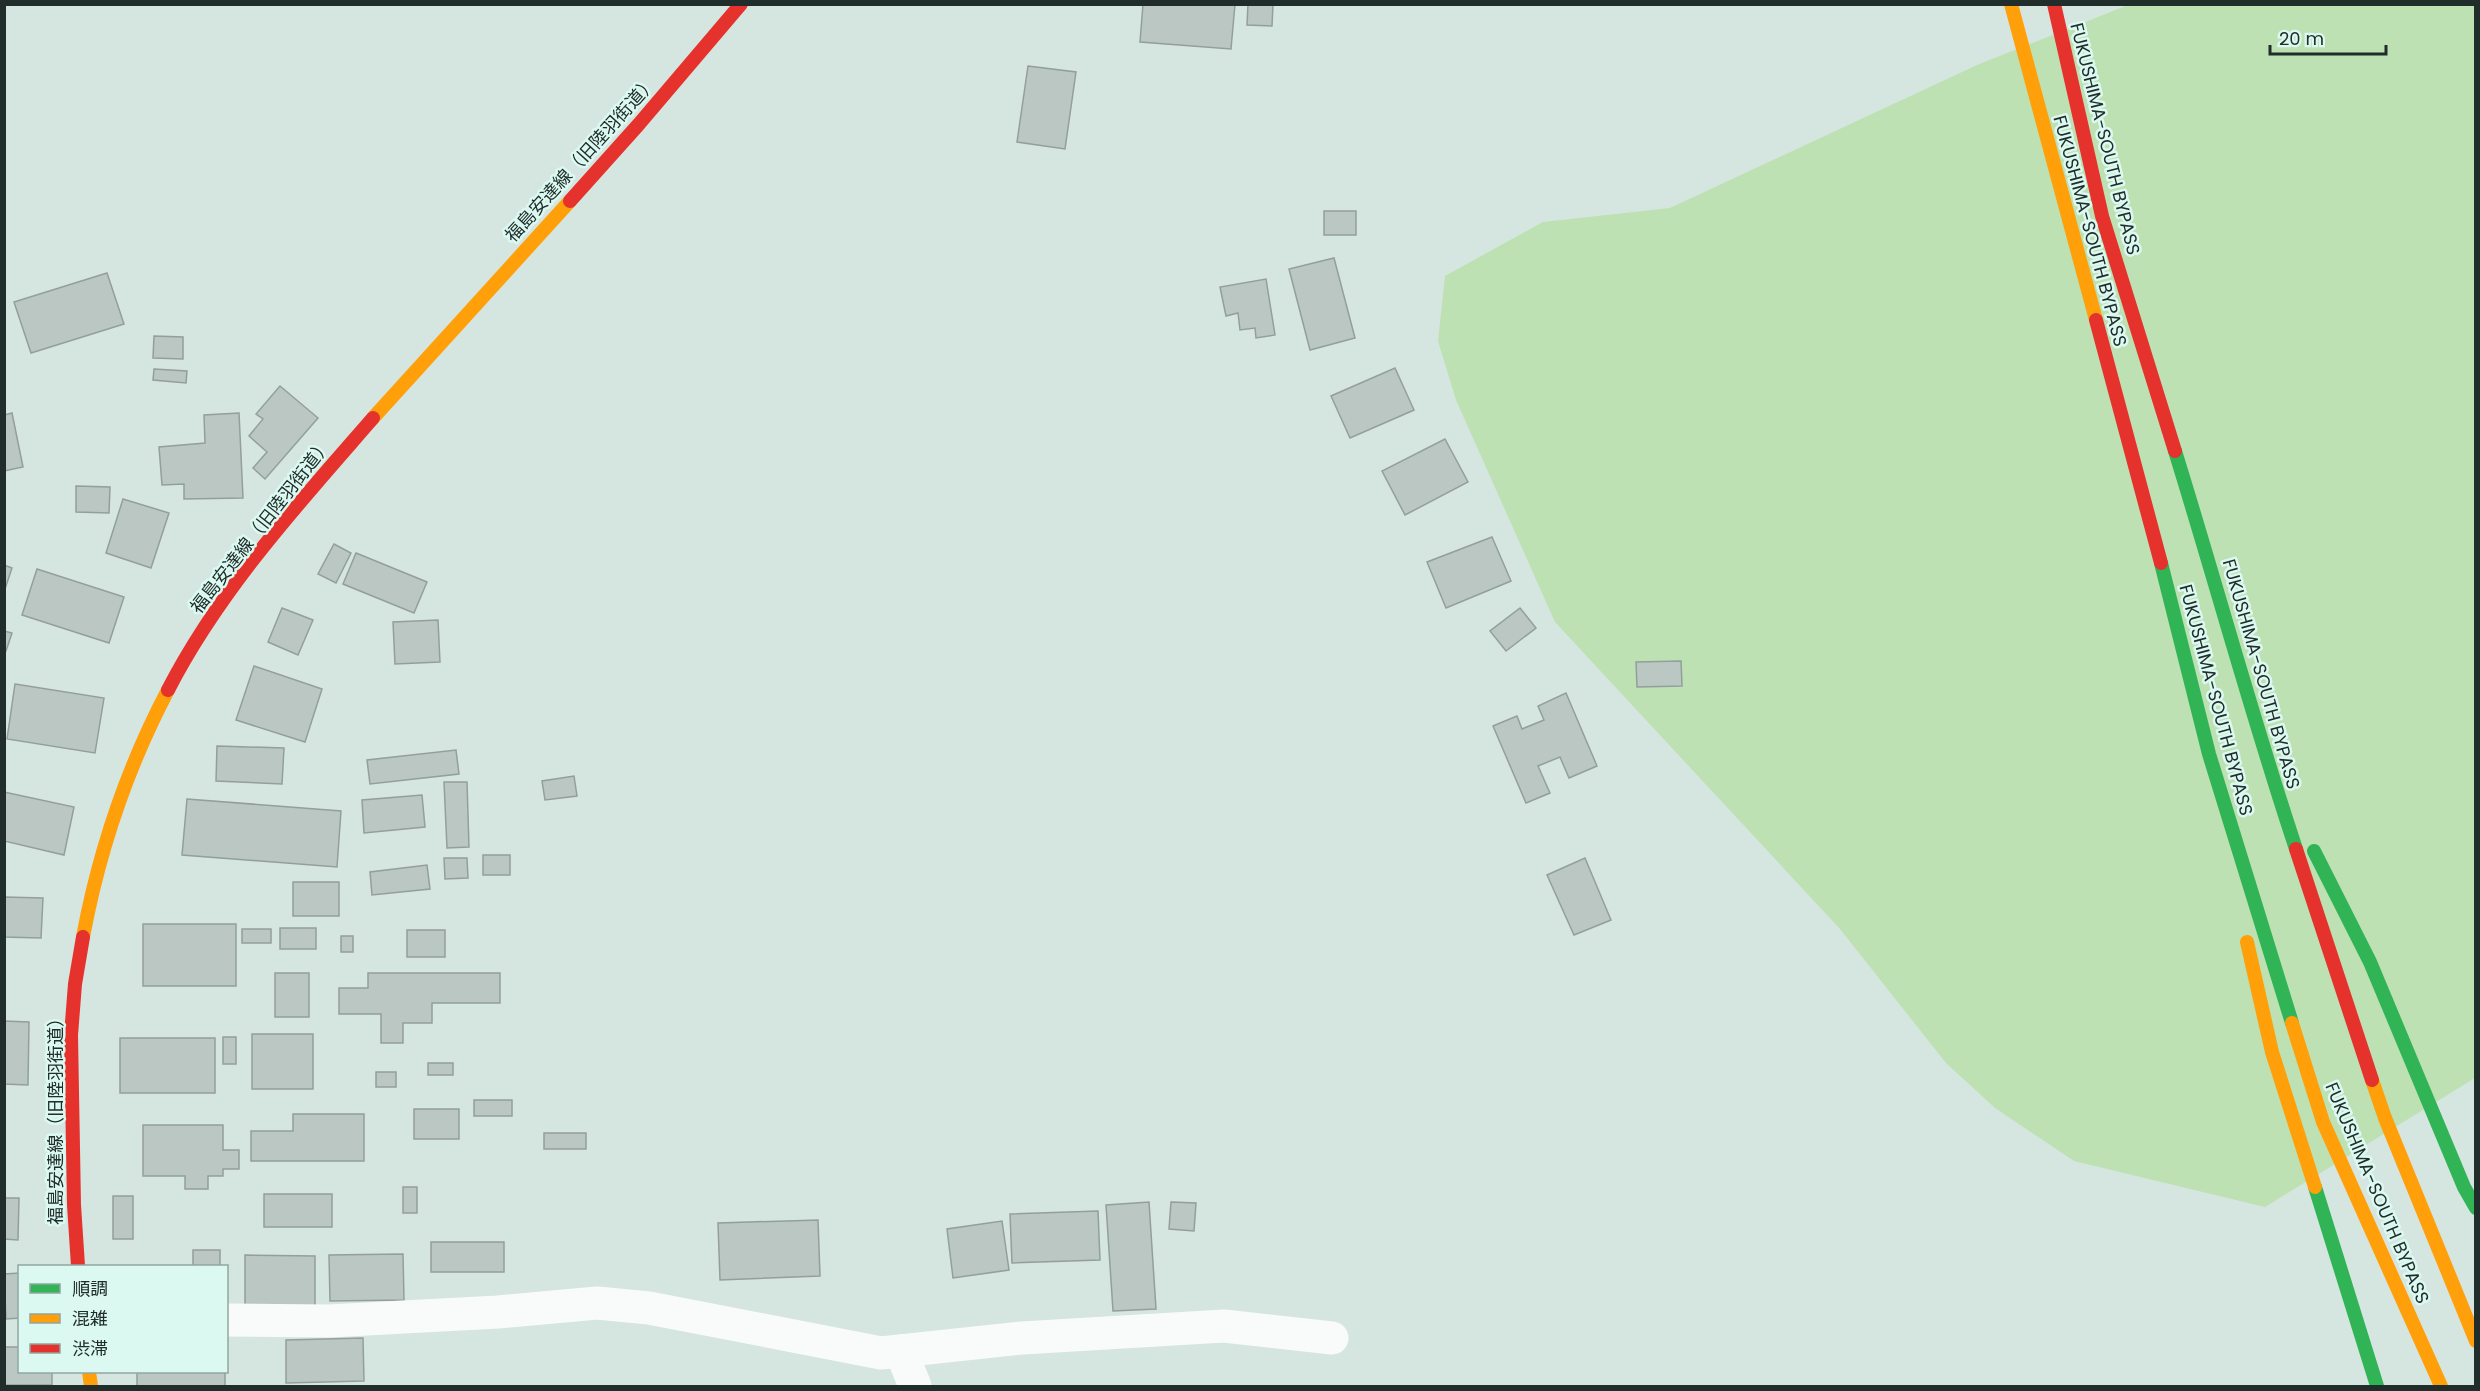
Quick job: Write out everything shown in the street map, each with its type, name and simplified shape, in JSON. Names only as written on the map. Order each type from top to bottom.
[{"type":"main road","name":"福島安達線（旧陸羽街道）","points":[[78,1265],[73,1218],[72,1014],[83,938],[106,846],[129,772],[163,700],[190,650],[225,597],[287,517],[432,348],[624,142],[741,4]]},
{"type":"main road","name":"FUKUSHIMA-SOUTH BYPASS","points":[[2011,4],[2168,589],[2209,754],[2323,1122],[2441,1386]]},
{"type":"main road","name":"FUKUSHIMA-SOUTH BYPASS","points":[[2054,4],[2102,216],[2218,590],[2264,753],[2385,1118],[2475,1341]]},
{"type":"main road","points":[[2168,589],[2233,878]]},
{"type":"main road","points":[[2264,753],[2370,962],[2464,1187],[2475,1208]]},
{"type":"main road","points":[[2243,925],[2272,1052],[2377,1386]]},
{"type":"street","points":[[228,1320],[329,1321],[498,1312],[597,1303],[649,1308],[881,1353],[1022,1338],[1224,1326],[1332,1338]]},
{"type":"street","points":[[901,1351],[915,1386]]},
{"type":"green space","points":[[2128,5],[2475,5],[2475,1078],[2265,1207],[2074,1161],[1995,1108],[1946,1063],[1840,929],[1555,622],[1456,400],[1438,341],[1445,276],[1543,222],[1670,208],[1977,65]]},
{"type":"building","points":[[1143,4],[1235,4],[1231,49],[1140,42]]},
{"type":"building","points":[[1248,4],[1273,4],[1272,26],[1247,25]]},
{"type":"building","points":[[1028,66],[1076,72],[1065,149],[1017,142]]},
{"type":"building","points":[[1324,211],[1356,211],[1356,235],[1324,235]]},
{"type":"building","points":[[1334,258],[1355,338],[1310,350],[1289,269]]},
{"type":"building","points":[[107,273],[124,324],[31,353],[14,302]]},
{"type":"building","points":[[1266,279],[1275,335],[1256,338],[1255,328],[1240,330],[1238,313],[1226,316],[1220,287]]},
{"type":"building","points":[[154,336],[183,337],[183,359],[153,358]]},
{"type":"building","points":[[1395,368],[1414,410],[1350,438],[1331,396]]},
{"type":"building","points":[[154,369],[187,371],[186,383],[153,380]]},
{"type":"building","points":[[280,386],[318,418],[265,479],[253,468],[267,452],[249,436],[263,419],[256,414]]},
{"type":"building","points":[[12,413],[23,467],[4,471],[4,415]]},
{"type":"building","points":[[239,413],[243,498],[184,499],[184,484],[162,485],[159,447],[205,443],[204,415]]},
{"type":"building","points":[[1445,439],[1468,482],[1405,515],[1382,471]]},
{"type":"building","points":[[76,486],[110,487],[109,513],[76,512]]},
{"type":"building","points":[[123,499],[169,513],[151,568],[106,553]]},
{"type":"building","points":[[1492,537],[1511,581],[1446,608],[1427,562]]},
{"type":"building","points":[[334,544],[351,553],[336,583],[318,574]]},
{"type":"building","points":[[356,553],[427,582],[414,613],[343,584]]},
{"type":"building","points":[[4,565],[12,568],[4,592]]},
{"type":"building","points":[[37,569],[124,597],[109,643],[22,615]]},
{"type":"building","points":[[282,608],[313,620],[298,655],[268,642]]},
{"type":"building","points":[[1520,608],[1536,628],[1506,651],[1490,631]]},
{"type":"building","points":[[438,620],[440,662],[395,664],[393,622]]},
{"type":"building","points":[[4,631],[12,633],[6,651],[4,651]]},
{"type":"building","points":[[1681,661],[1682,686],[1637,687],[1636,662]]},
{"type":"building","points":[[254,666],[322,689],[305,742],[236,720]]},
{"type":"building","points":[[15,684],[104,698],[95,753],[7,739]]},
{"type":"building","points":[[1566,693],[1597,766],[1569,778],[1560,757],[1538,766],[1550,793],[1526,803],[1493,726],[1517,716],[1522,729],[1544,720],[1538,706]]},
{"type":"building","points":[[217,746],[284,748],[282,784],[216,781]]},
{"type":"building","points":[[456,750],[459,774],[370,784],[367,760]]},
{"type":"building","points":[[574,776],[577,796],[545,800],[542,781]]},
{"type":"building","points":[[444,782],[467,782],[469,847],[447,848]]},
{"type":"building","points":[[4,792],[74,807],[64,855],[4,841]]},
{"type":"building","points":[[422,795],[425,827],[364,833],[362,800]]},
{"type":"building","points":[[187,799],[341,811],[337,867],[182,855]]},
{"type":"building","points":[[483,855],[510,855],[510,875],[483,875]]},
{"type":"building","points":[[444,858],[467,858],[468,878],[445,879]]},
{"type":"building","points":[[1585,858],[1611,920],[1574,935],[1547,875]]},
{"type":"building","points":[[427,865],[430,889],[372,895],[370,872]]},
{"type":"building","points":[[293,882],[339,882],[339,916],[293,916]]},
{"type":"building","points":[[4,897],[43,898],[41,938],[4,937]]},
{"type":"building","points":[[143,924],[236,924],[236,986],[143,986]]},
{"type":"building","points":[[280,928],[316,928],[316,949],[280,949]]},
{"type":"building","points":[[242,929],[271,929],[271,943],[242,943]]},
{"type":"building","points":[[407,930],[445,930],[445,957],[407,957]]},
{"type":"building","points":[[341,936],[353,936],[353,952],[341,952]]},
{"type":"building","points":[[275,973],[309,973],[309,1017],[275,1017]]},
{"type":"building","points":[[368,973],[500,973],[500,1003],[432,1003],[432,1023],[403,1023],[403,1043],[381,1043],[381,1014],[339,1014],[339,988],[368,988]]},
{"type":"building","points":[[4,1021],[29,1022],[28,1085],[4,1084]]},
{"type":"building","points":[[252,1034],[313,1034],[313,1089],[252,1089]]},
{"type":"building","points":[[223,1037],[236,1037],[236,1064],[223,1064]]},
{"type":"building","points":[[120,1038],[215,1038],[215,1093],[120,1093]]},
{"type":"building","points":[[428,1063],[453,1063],[453,1075],[428,1075]]},
{"type":"building","points":[[376,1072],[396,1072],[396,1087],[376,1087]]},
{"type":"building","points":[[474,1100],[512,1100],[512,1116],[474,1116]]},
{"type":"building","points":[[414,1109],[459,1109],[459,1139],[414,1139]]},
{"type":"building","points":[[293,1114],[364,1114],[364,1161],[251,1161],[251,1131],[293,1131]]},
{"type":"building","points":[[143,1125],[223,1125],[223,1150],[239,1150],[239,1169],[223,1169],[223,1176],[208,1176],[208,1189],[185,1189],[185,1176],[143,1176]]},
{"type":"building","points":[[544,1133],[586,1133],[586,1149],[544,1149]]},
{"type":"building","points":[[403,1187],[417,1187],[417,1213],[403,1213]]},
{"type":"building","points":[[264,1194],[332,1194],[332,1227],[264,1227]]},
{"type":"building","points":[[113,1196],[133,1196],[133,1239],[113,1239]]},
{"type":"building","points":[[4,1198],[19,1198],[18,1240],[4,1239]]},
{"type":"building","points":[[1149,1202],[1156,1309],[1113,1311],[1106,1205]]},
{"type":"building","points":[[1171,1202],[1196,1203],[1194,1231],[1169,1229]]},
{"type":"building","points":[[1098,1211],[1100,1260],[1012,1263],[1010,1214]]},
{"type":"building","points":[[818,1220],[820,1276],[720,1280],[718,1223]]},
{"type":"building","points":[[1002,1221],[1009,1270],[953,1278],[947,1229]]},
{"type":"building","points":[[431,1242],[504,1242],[504,1272],[431,1272]]},
{"type":"building","points":[[193,1250],[220,1250],[220,1265],[193,1265]]},
{"type":"building","points":[[403,1254],[404,1300],[330,1301],[329,1255]]},
{"type":"building","points":[[245,1255],[315,1256],[315,1306],[245,1305]]},
{"type":"building","points":[[18,1273],[18,1318],[6,1319],[4,1274]]},
{"type":"building","points":[[363,1338],[364,1381],[286,1383],[286,1340]]},
{"type":"building","points":[[4,1347],[18,1347],[18,1373],[52,1373],[52,1385],[4,1385]]},
{"type":"building","points":[[137,1373],[225,1373],[225,1386],[137,1386]]},
{"type":"traffic: fast","points":[[2175,451],[2264,750],[2296,849]]},
{"type":"traffic: fast","points":[[2161,563],[2209,754],[2292,1023]]},
{"type":"traffic: fast","points":[[2314,851],[2370,962],[2464,1187],[2476,1208]]},
{"type":"traffic: fast","points":[[2315,1187],[2377,1386]]},
{"type":"traffic: slow","points":[[2011,4],[2096,320]]},
{"type":"traffic: slow","points":[[373,418],[570,201]]},
{"type":"traffic: slow","points":[[83,937],[97,873],[116,810],[140,749],[168,690]]},
{"type":"traffic: slow","points":[[2247,942],[2272,1052],[2315,1187]]},
{"type":"traffic: slow","points":[[2292,1023],[2323,1122],[2441,1386]]},
{"type":"traffic: slow","points":[[2372,1080],[2385,1118],[2476,1341]]},
{"type":"traffic: slow","points":[[89,1373],[91,1386]]},
{"type":"traffic: jam","points":[[570,201],[741,4]]},
{"type":"traffic: jam","points":[[2054,4],[2102,216],[2175,451]]},
{"type":"traffic: jam","points":[[2096,320],[2161,563]]},
{"type":"traffic: jam","points":[[168,690],[189,653],[236,582],[289,515],[373,418]]},
{"type":"traffic: jam","points":[[2296,849],[2372,1080]]},
{"type":"traffic: jam","points":[[78,1265],[74,1205],[71,1035],[75,984],[83,937]]}]
